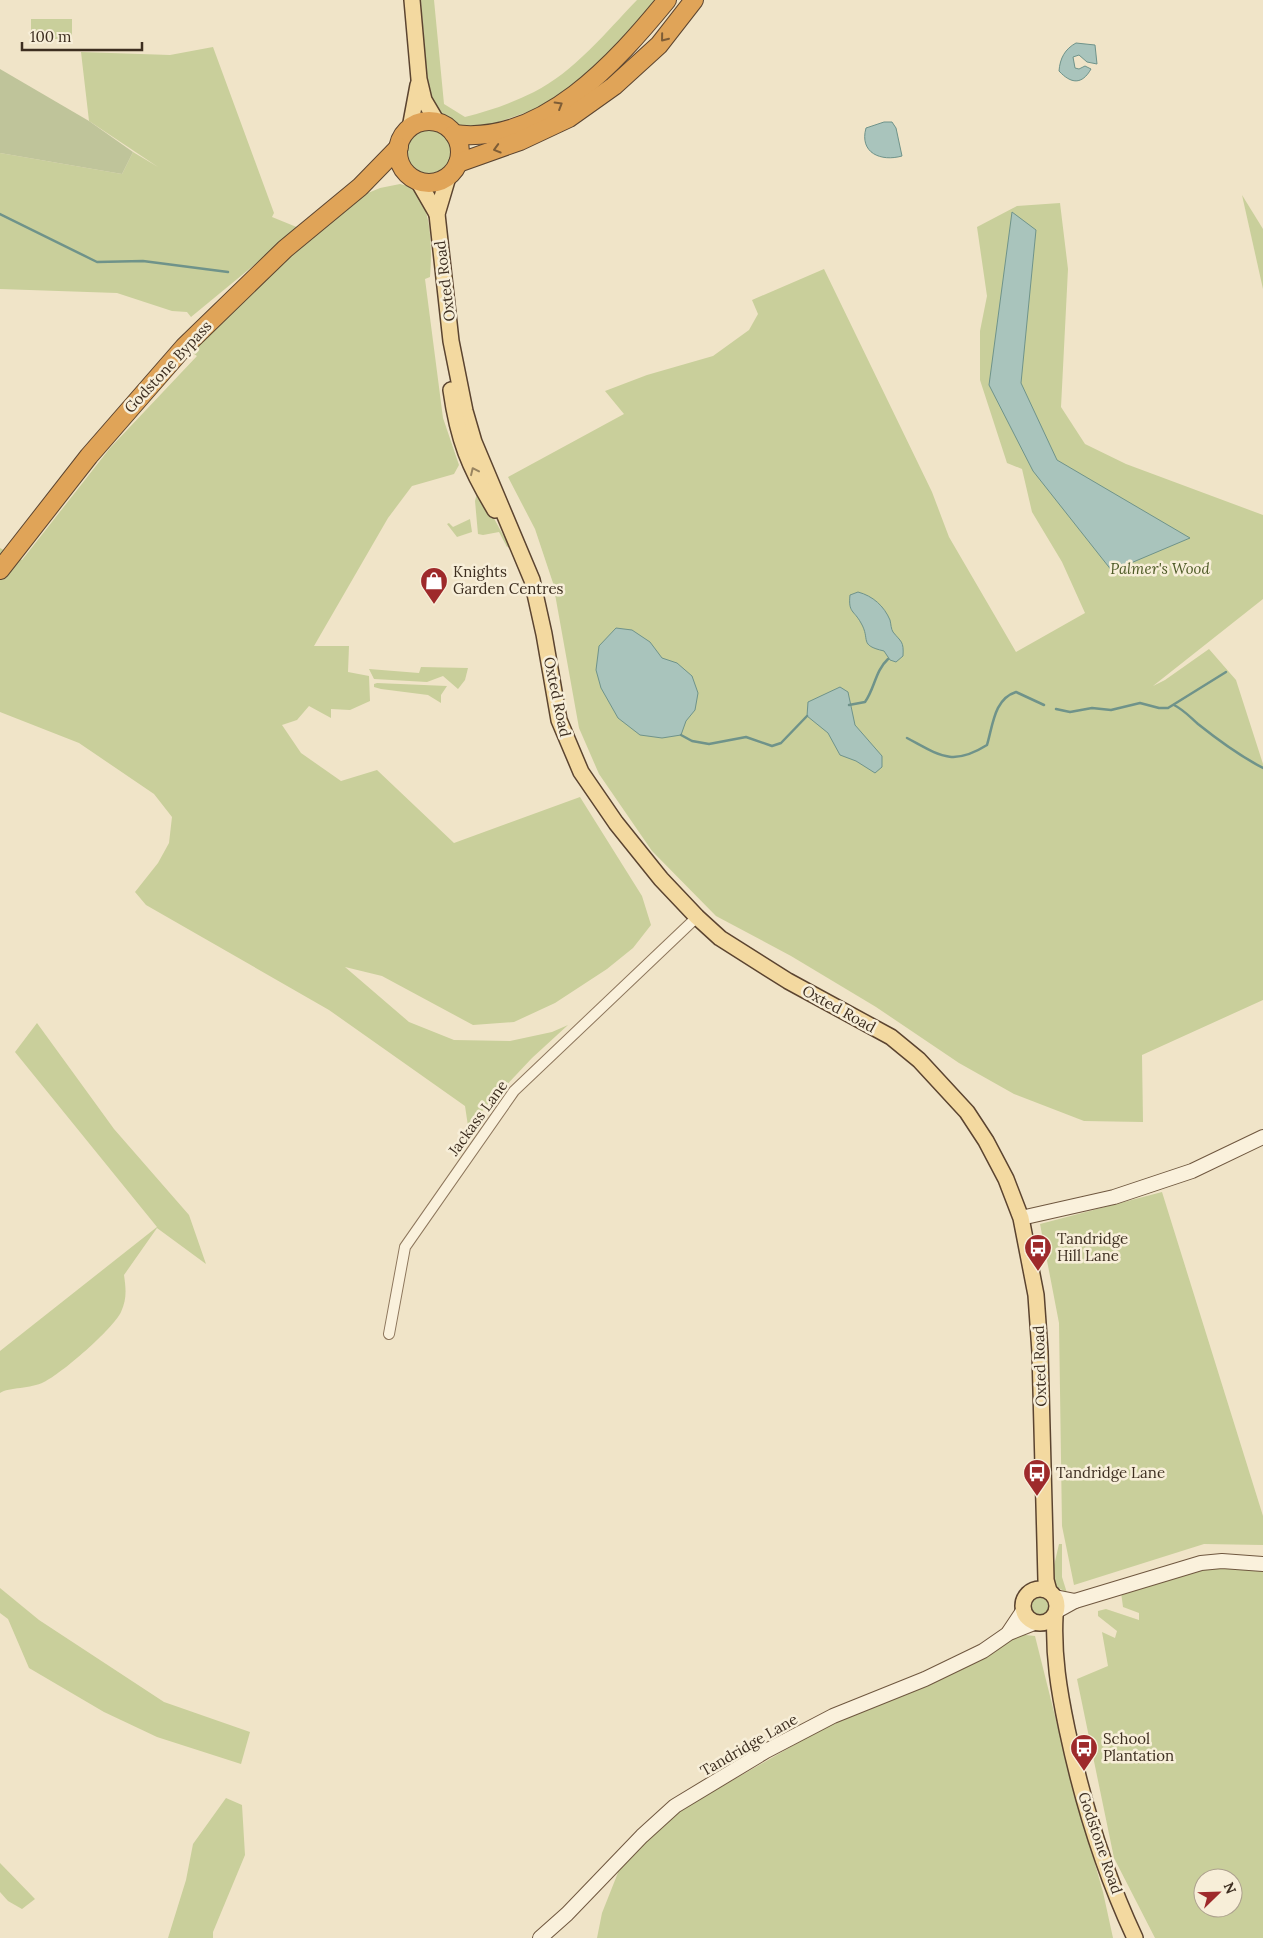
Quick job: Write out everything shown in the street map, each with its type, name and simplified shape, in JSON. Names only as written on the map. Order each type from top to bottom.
[{"type":"highway","points":[[454,134],[486,135],[516,128],[572,97],[635,37],[667,0]]},
{"type":"highway","points":[[458,163],[520,142],[569,118],[614,86],[659,45],[694,0]]},
{"type":"highway","points":[[437,122],[454,134],[460,148],[458,163],[448,177],[430,183],[412,177],[400,162],[399,147],[404,135],[410,128],[419,123],[437,122]]},
{"type":"highway","name":"Godstone Bypass","points":[[0,570],[89,456],[184,346],[285,249],[360,187],[399,147]]},
{"type":"highway","name":"Godstone Bypass","points":[[360,187],[412,177]]},
{"type":"main road","points":[[412,0],[419,79],[424,100],[437,122]]},
{"type":"main road","points":[[410,128],[419,79]]},
{"type":"main road","name":"Oxted Road","points":[[412,177],[437,214]]},
{"type":"main road","name":"Oxted Road","points":[[448,177],[437,214],[453,348],[450,376],[455,420],[463,447],[479,483],[508,527],[532,580],[544,634],[559,720],[574,760],[616,823],[697,917],[720,938],[751,959],[891,1037],[919,1060],[967,1112],[986,1141],[1006,1179],[1021,1218],[1030,1256],[1036,1295],[1040,1352],[1046,1580],[1054,1604]]},
{"type":"main road","name":"Oxted Road","points":[[1030,1592],[1046,1544]]},
{"type":"main road","points":[[1036,1589],[1054,1604],[1051,1621],[1036,1623],[1026,1616],[1023,1611],[1024,1601],[1030,1592],[1036,1589]]},
{"type":"main road","name":"Godstone Road","points":[[1054,1604],[1054,1657],[1074,1766],[1104,1863],[1135,1938]]},
{"type":"main road","name":"Godstone Road","points":[[1036,1623],[1054,1657]]},
{"type":"street","name":"Jackass Lane","points":[[389,1334],[405,1247],[514,1091],[697,917]]},
{"type":"street","points":[[1021,1218],[1114,1197],[1192,1171],[1263,1137]]},
{"type":"street","points":[[1054,1604],[1075,1601],[1200,1563],[1222,1561],[1263,1564]]},
{"type":"street","name":"Tandridge Lane","points":[[1009,1633],[1023,1611]]},
{"type":"street","name":"Tandridge Lane","points":[[540,1938],[568,1914],[642,1836],[675,1806],[766,1751],[833,1716],[941,1672],[983,1651],[1009,1633],[1036,1623]]},
{"type":"green space","points":[[421,0],[434,0],[444,104],[465,117],[509,103],[549,84],[589,51],[637,0],[660,0],[601,64],[547,105],[493,124],[470,129],[455,126],[442,116],[428,94]]},
{"type":"green space","points":[[31,19],[72,19],[72,39],[31,39]]},
{"type":"green space","points":[[213,47],[274,213],[272,217],[299,228],[191,317],[187,312],[172,311],[117,293],[0,289],[0,153],[122,174],[133,152],[158,167],[89,121],[81,52],[170,55]]},
{"type":"green space","points":[[0,69],[89,121],[133,152],[122,174],[0,153]]},
{"type":"green space","points":[[424,128],[434,128],[446,135],[453,147],[453,157],[446,169],[434,176],[424,176],[416,172],[409,165],[405,157],[405,147],[409,139],[416,132]]},
{"type":"green space","points":[[400,184],[411,189],[419,197],[425,209],[428,223],[431,252],[430,277],[425,279],[443,418],[459,465],[454,474],[412,486],[388,518],[314,646],[349,646],[348,672],[369,676],[370,701],[350,710],[331,709],[331,718],[309,706],[297,720],[282,725],[301,753],[341,781],[377,770],[454,843],[580,797],[642,896],[651,925],[633,948],[607,969],[555,1003],[514,1022],[473,1025],[382,976],[345,967],[409,1022],[454,1040],[510,1041],[552,1032],[568,1025],[532,1058],[468,1126],[465,1106],[329,1010],[146,905],[135,892],[158,863],[169,843],[172,817],[154,794],[79,743],[0,712],[0,548],[22,560],[110,448],[197,356],[187,349],[356,198],[380,188]]},
{"type":"green space","points":[[1242,195],[1263,229],[1263,289]]},
{"type":"green space","name":"Palmer's Wood","points":[[1060,203],[1068,269],[1061,407],[1085,444],[1126,464],[1263,515],[1263,599],[1153,686],[1165,680],[1209,649],[1236,680],[1263,764],[1263,1000],[1142,1055],[1143,1122],[1084,1121],[1014,1094],[959,1063],[876,1007],[791,956],[716,916],[652,851],[599,774],[579,728],[553,583],[535,529],[508,477],[624,414],[605,391],[647,375],[713,356],[749,330],[758,314],[752,300],[824,269],[932,492],[949,537],[1016,652],[1085,613],[1062,562],[1032,512],[1022,469],[1007,463],[980,380],[980,331],[987,296],[977,227],[1017,206]]},
{"type":"green space","points":[[478,489],[509,546],[507,547],[499,532],[478,534],[475,501]]},
{"type":"green space","points":[[470,519],[472,532],[457,537],[447,524],[449,523],[453,527]]},
{"type":"green space","points":[[421,667],[468,668],[465,680],[458,689],[443,676],[427,682],[374,679],[369,669],[419,673]]},
{"type":"green space","points":[[374,684],[447,686],[441,695],[441,703],[428,695],[374,687]]},
{"type":"green space","points":[[37,1023],[114,1129],[189,1215],[206,1264],[157,1228],[124,1275],[125,1294],[123,1307],[116,1320],[108,1329],[62,1370],[44,1382],[0,1393],[0,1351],[157,1227],[15,1052]]},
{"type":"green space","points":[[1162,1192],[1263,1516],[1263,1545],[1204,1544],[1074,1585],[1062,1526],[1059,1323],[1040,1224]]},
{"type":"green space","points":[[1059,1544],[1062,1544],[1062,1577],[1067,1593],[1054,1585],[1053,1570]]},
{"type":"green space","points":[[1207,1568],[1253,1569],[1263,1572],[1263,1938],[1155,1938],[1114,1858],[1077,1679],[1108,1666],[1102,1632],[1115,1638],[1117,1631],[1098,1616],[1098,1611],[1106,1609],[1139,1620],[1139,1613],[1123,1607],[1121,1592]]},
{"type":"green space","points":[[0,1588],[39,1620],[164,1702],[250,1732],[241,1764],[157,1737],[104,1712],[29,1668],[8,1619],[0,1613]]},
{"type":"green space","points":[[1041,1596],[1049,1599],[1052,1607],[1049,1615],[1041,1618],[1033,1615],[1030,1607],[1033,1599]]},
{"type":"green space","points":[[1016,1634],[1035,1636],[1070,1776],[1103,1892],[1113,1938],[597,1938],[602,1913],[623,1860],[676,1813],[832,1723]]},
{"type":"green space","points":[[226,1798],[242,1805],[245,1855],[213,1932],[213,1938],[168,1938],[186,1880],[193,1844]]},
{"type":"green space","points":[[0,1863],[35,1899],[22,1909],[8,1901],[0,1892]]},
{"type":"water","points":[[1076,43],[1095,45],[1097,64],[1087,62],[1079,55],[1073,57],[1075,68],[1079,69],[1085,66],[1091,69],[1084,78],[1076,81],[1059,71],[1064,54]]},
{"type":"water","points":[[884,122],[892,122],[896,128],[902,156],[887,158],[874,154],[866,144],[866,128]]},
{"type":"water","points":[[1012,212],[1036,230],[1021,383],[1057,460],[1190,538],[1112,571],[1033,471],[989,385]]},
{"type":"water","points":[[858,592],[873,599],[888,615],[892,631],[903,647],[903,656],[896,662],[890,660],[884,651],[876,649],[866,641],[864,629],[850,605],[850,595]]},
{"type":"water","points":[[616,628],[632,630],[650,642],[662,658],[677,663],[692,676],[698,693],[695,710],[686,721],[681,735],[662,738],[640,735],[618,718],[601,688],[596,670],[599,646]]},
{"type":"water","points":[[840,687],[848,692],[855,725],[882,756],[882,767],[875,773],[856,761],[840,755],[828,733],[807,716],[808,702]]},
{"type":"waterway","points":[[0,214],[97,262],[143,261],[228,272]]},
{"type":"waterway","points":[[849,705],[865,702],[880,669],[888,659]]},
{"type":"waterway","points":[[1056,709],[1070,712],[1092,708],[1111,710],[1140,703],[1159,708],[1168,708],[1226,672]]},
{"type":"waterway","points":[[907,738],[946,756],[964,756],[987,745],[993,721],[999,707],[1009,695],[1016,692],[1044,705]]},
{"type":"waterway","points":[[1174,705],[1221,742],[1263,768]]},
{"type":"waterway","points":[[681,735],[692,741],[709,744],[746,737],[772,746],[781,743],[807,716]]},
{"type":"place","name":"Knights Garden Centres","points":[[434,605]]},
{"type":"place","name":"Tandridge Hill Lane","points":[[1038,1272]]},
{"type":"place","name":"Tandridge Lane","points":[[1037,1497]]},
{"type":"place","name":"School Plantation","points":[[1084,1772]]}]
